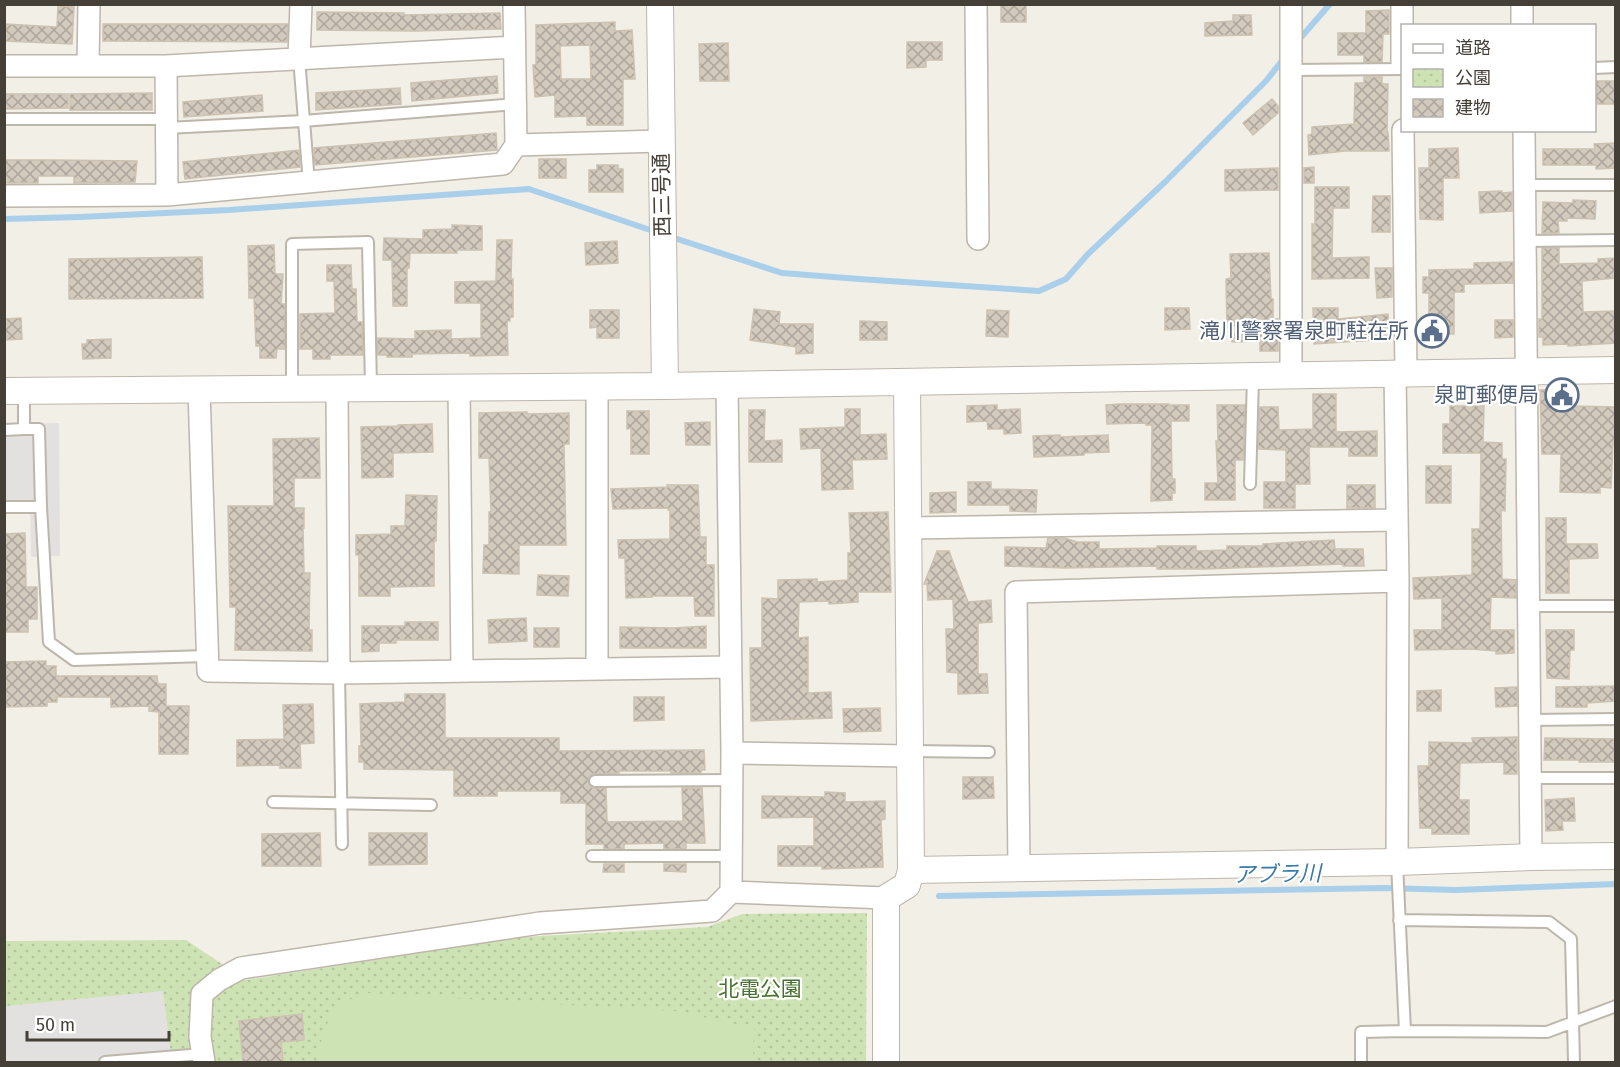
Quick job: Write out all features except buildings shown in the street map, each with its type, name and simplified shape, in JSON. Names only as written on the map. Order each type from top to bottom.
[{"type":"street","points":[[88,4],[88,66]]},
{"type":"street","points":[[299,58],[301,4]]},
{"type":"street","points":[[4,196],[167,195],[503,164],[516,145],[514,4]]},
{"type":"street","name":"西三号通","points":[[660,4],[665,386]]},
{"type":"street","points":[[976,4],[978,239]]},
{"type":"street","points":[[1290,376],[1291,4]]},
{"type":"street","points":[[1402,4],[1402,24]]},
{"type":"street","points":[[1522,4],[1522,24]]},
{"type":"street","points":[[4,66],[166,66],[514,47]]},
{"type":"street","points":[[166,66],[167,195]]},
{"type":"street","points":[[1396,862],[1397,520],[1403,132]]},
{"type":"street","points":[[1524,132],[1531,857]]},
{"type":"street","points":[[516,145],[661,141]]},
{"type":"street","points":[[14,391],[665,386],[1616,370]]},
{"type":"street","points":[[731,892],[886,898],[907,885],[911,870],[907,382]]},
{"type":"street","points":[[203,1058],[200,1037],[202,994],[219,980],[241,968],[540,923],[712,911],[731,892],[732,753],[727,385]]},
{"type":"street","points":[[597,386],[597,669]]},
{"type":"street","points":[[459,387],[462,671]]},
{"type":"street","points":[[337,389],[339,673]]},
{"type":"street","points":[[199,390],[208,670],[339,673],[730,667]]},
{"type":"street","points":[[909,528],[1397,520]]},
{"type":"street","points":[[1020,868],[1016,592],[1398,581]]},
{"type":"street","points":[[732,753],[909,754]]},
{"type":"street","points":[[911,870],[1616,856]]},
{"type":"street","points":[[886,898],[886,1062]]},
{"type":"lane","points":[[299,58],[309,183]]},
{"type":"lane","points":[[1596,68],[1616,67]]},
{"type":"lane","points":[[1291,70],[1401,69]]},
{"type":"lane","points":[[4,119],[166,124],[303,121],[515,104]]},
{"type":"lane","points":[[1524,185],[1616,185]]},
{"type":"lane","points":[[1525,240],[1616,240]]},
{"type":"lane","points":[[292,389],[292,244],[368,242],[371,388]]},
{"type":"lane","points":[[1250,484],[1253,376]]},
{"type":"lane","points":[[14,391],[24,429]]},
{"type":"lane","points":[[4,430],[39,429],[49,642],[74,660],[207,656]]},
{"type":"lane","points":[[4,507],[41,507]]},
{"type":"lane","points":[[1528,606],[1616,606]]},
{"type":"lane","points":[[339,673],[342,844]]},
{"type":"lane","points":[[1530,720],[1616,719]]},
{"type":"lane","points":[[909,754],[989,752]]},
{"type":"lane","points":[[1530,778],[1616,778]]},
{"type":"lane","points":[[595,781],[732,780]]},
{"type":"lane","points":[[273,802],[431,805]]},
{"type":"lane","points":[[592,856],[731,856]]},
{"type":"lane","points":[[1396,862],[1405,1031]]},
{"type":"lane","points":[[1399,920],[1549,922],[1571,939],[1574,1062]]},
{"type":"lane","points":[[1361,1062],[1361,1032],[1547,1032],[1616,1006]]},
{"type":"lane","points":[[105,1062],[203,1058]]},
{"type":"green space","name":"北電公園","points":[[867,913],[866,1062],[5,1062],[4,941],[186,940],[246,980],[521,937],[707,927],[742,914]]},
{"type":"green space","points":[[366,993],[675,1011],[754,1028],[753,1062],[318,1062],[318,1051],[327,1024],[338,1004]]},
{"type":"shaded area","points":[[59,423],[60,556],[31,557],[30,501],[5,501],[4,424]]},
{"type":"shaded area","points":[[163,991],[172,1062],[5,1062],[5,1006]]},
{"type":"waterway","points":[[1297,42],[1330,4]]},
{"type":"waterway","points":[[668,236],[782,273],[1039,291],[1066,279],[1088,254],[1165,182],[1266,81],[1285,57]]},
{"type":"waterway","points":[[4,219],[229,210],[529,189],[656,232]]},
{"type":"waterway","name":"アブラ川","points":[[939,896],[1385,888],[1456,890],[1616,884]]},
{"type":"place","name":"滝川警察署泉町駐在所","points":[[1432,331]]},
{"type":"place","name":"泉町郵便局","points":[[1562,395]]}]
